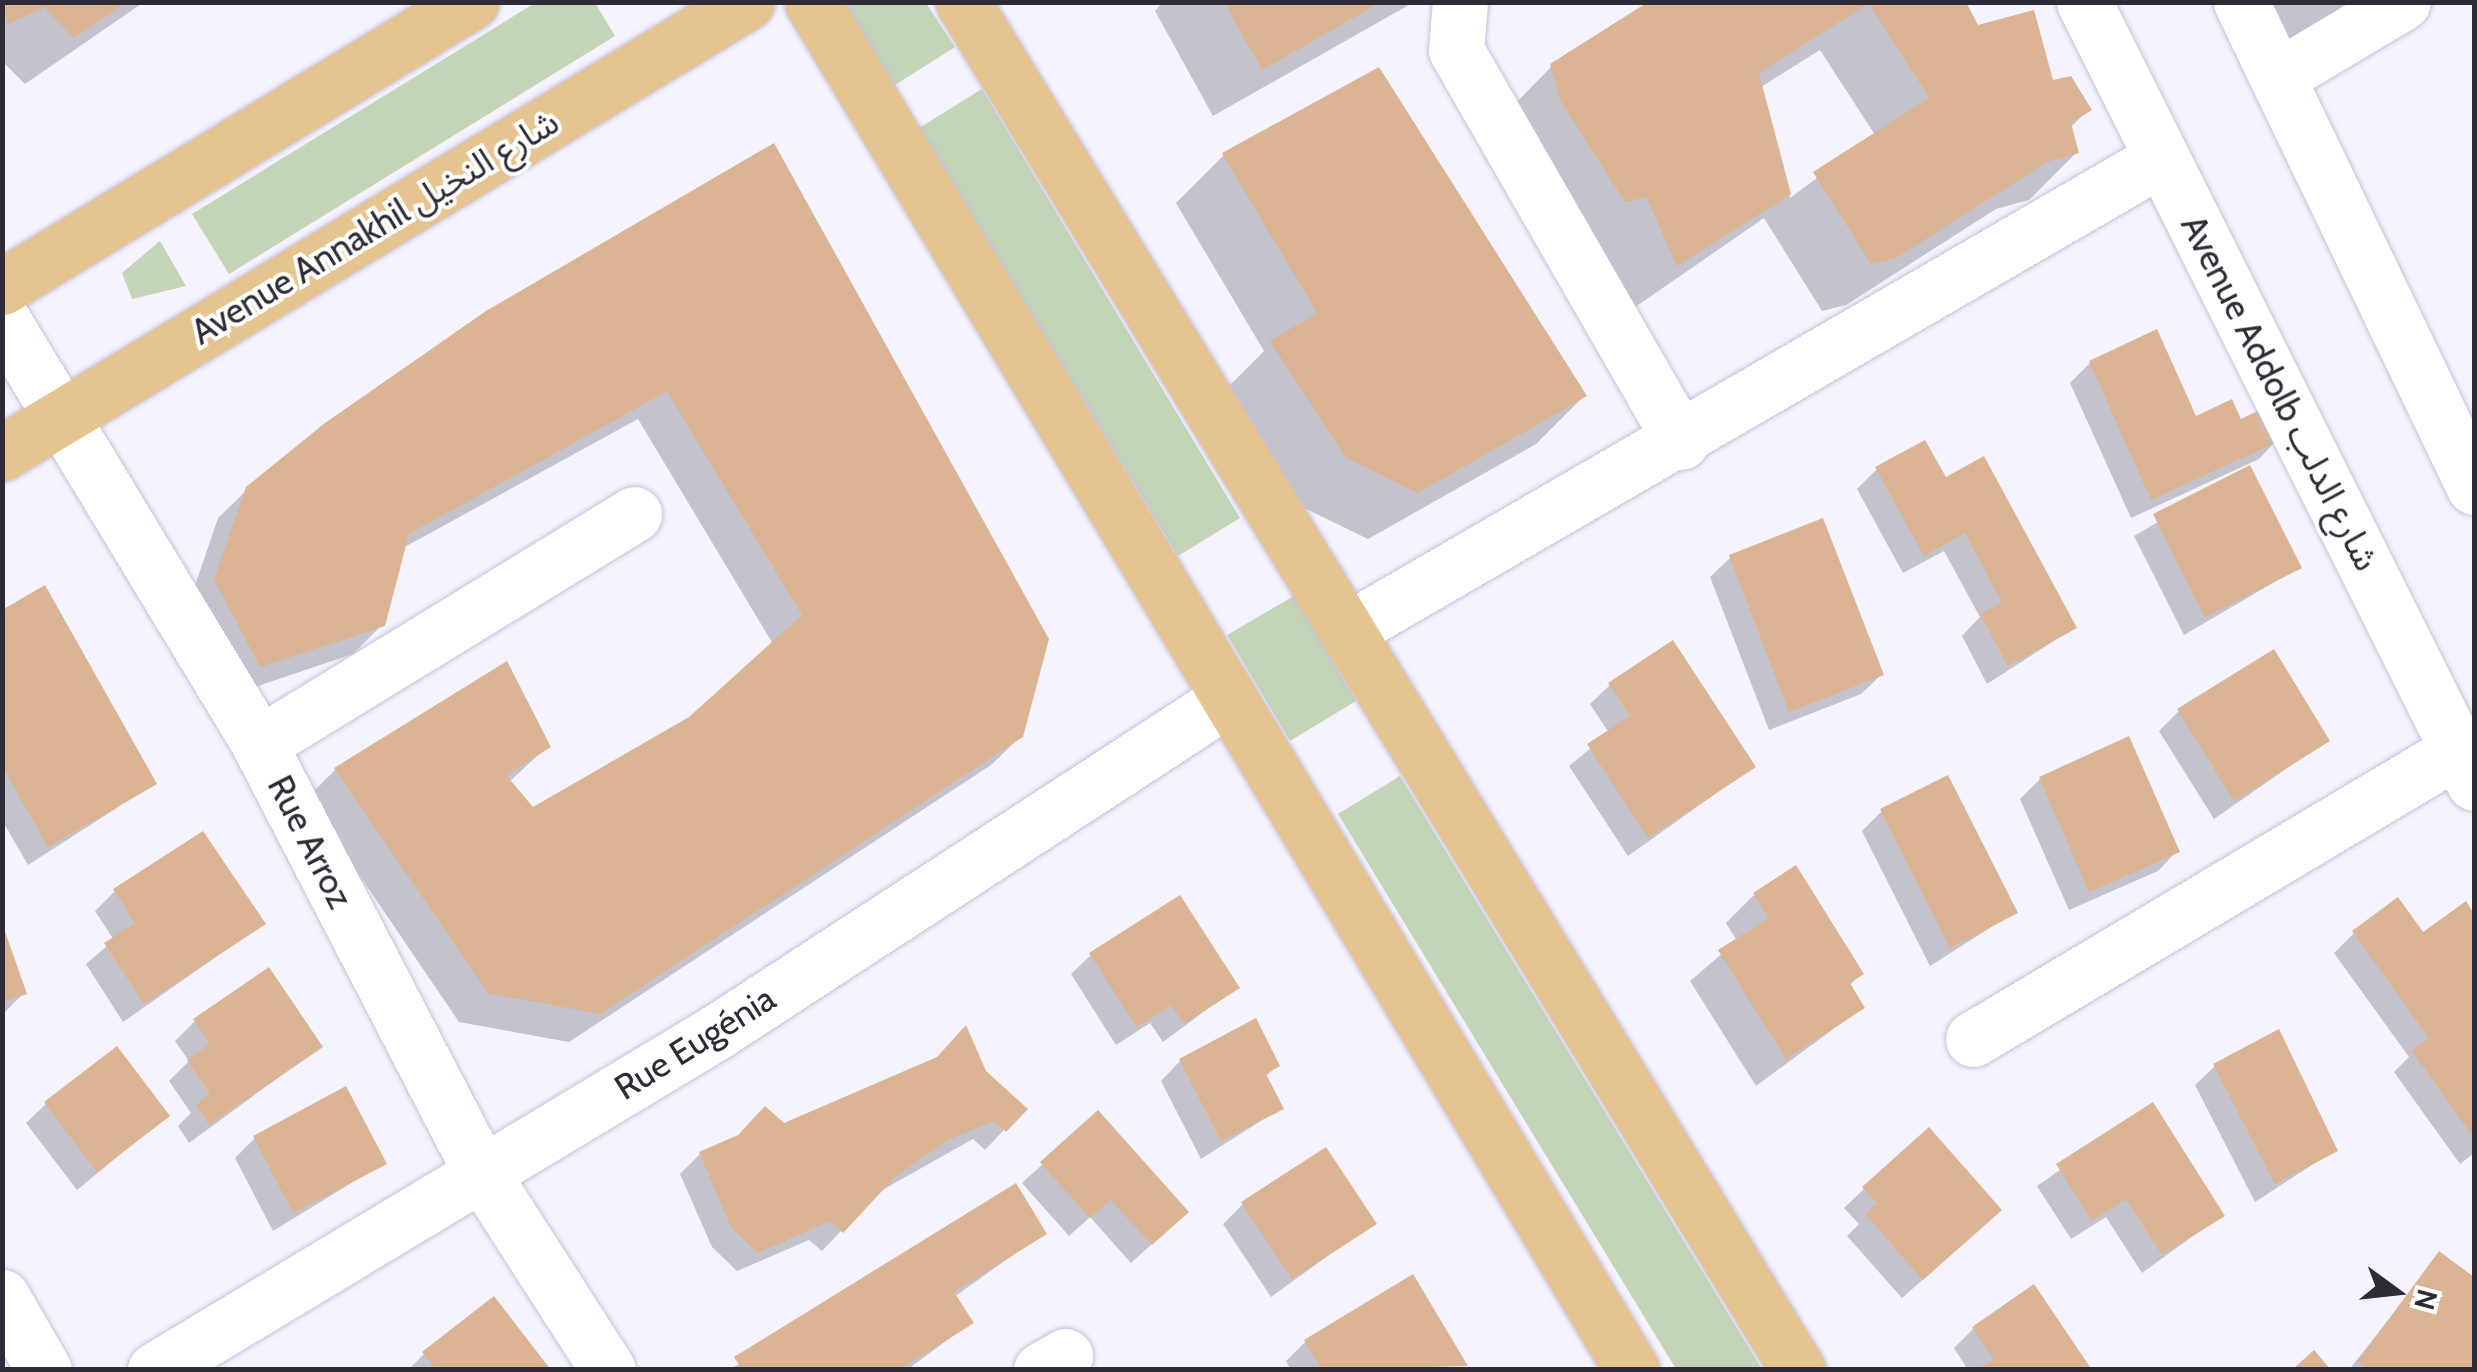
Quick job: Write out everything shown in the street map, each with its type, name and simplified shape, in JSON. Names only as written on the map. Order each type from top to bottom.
[{"type":"main road","points":[[2,288],[471,2]]},
{"type":"main road","name":"Avenue Annakhil شارع النخيل","points":[[2,453],[748,2]]},
{"type":"main road","points":[[812,2],[1226,700],[1632,1370]]},
{"type":"main road","points":[[963,2],[1351,628],[1798,1370]]},
{"type":"street","points":[[1460,2],[1456,50],[1681,442]]},
{"type":"street","name":"Avenue Addolb شارع الدلب","points":[[2084,2],[2466,766]]},
{"type":"street","points":[[2241,2],[2280,76],[2474,487]]},
{"type":"street","points":[[2280,76],[2403,2]]},
{"type":"street","points":[[1351,628],[1681,442],[2162,158]]},
{"type":"street","name":"Rue Arroz","points":[[2,320],[259,744],[480,1172],[608,1370]]},
{"type":"street","points":[[259,744],[634,514]]},
{"type":"street","name":"Rue Eugénia","points":[[154,1370],[718,1031],[1226,700]]},
{"type":"street","points":[[1974,1040],[2466,766]]},
{"type":"street","points":[[2,1298],[44,1370]]},
{"type":"green space","points":[[535,3],[595,3],[615,36],[229,274],[192,214]]},
{"type":"green space","points":[[842,3],[926,3],[955,47],[895,85]]},
{"type":"green space","points":[[982,89],[1240,518],[1178,556],[919,128]]},
{"type":"green space","points":[[160,241],[186,286],[132,299],[122,273]]},
{"type":"green space","points":[[1294,596],[1356,701],[1290,741],[1227,635]]},
{"type":"green space","points":[[1400,776],[1762,1369],[1676,1369],[1338,814]]},
{"type":"building","points":[[2,2],[126,2],[74,38],[44,7],[9,24]]},
{"type":"building","points":[[1224,2],[1381,2],[1262,70]]},
{"type":"building","points":[[1648,2],[1966,2],[1978,25],[2034,10],[2053,80],[2071,76],[2092,110],[2071,123],[2079,153],[2047,162],[1896,258],[1871,264],[1813,172],[1929,98],[1869,3],[1759,73],[1791,194],[1677,266],[1646,197],[1625,202],[1560,100],[1550,64]]},
{"type":"building","points":[[1379,67],[1587,396],[1418,493],[1346,458],[1270,341],[1317,313],[1222,153]]},
{"type":"building","points":[[774,143],[1049,639],[1023,737],[600,1014],[488,993],[334,768],[507,661],[551,747],[506,775],[533,807],[689,717],[802,615],[667,391],[409,534],[385,626],[260,667],[214,579],[246,487],[325,423],[486,311]]},
{"type":"building","points":[[2157,329],[2196,416],[2232,399],[2241,419],[2270,405],[2281,440],[2151,500],[2089,361]]},
{"type":"building","points":[[1925,440],[1946,477],[1984,456],[2077,628],[2008,666],[1980,614],[2002,602],[1965,533],[1924,556],[1875,467]]},
{"type":"building","points":[[2250,465],[2302,568],[2205,617],[2153,514]]},
{"type":"building","points":[[1823,518],[1884,675],[1789,712],[1729,555]]},
{"type":"building","points":[[45,585],[157,784],[48,847],[2,766],[2,610]]},
{"type":"building","points":[[1673,640],[1756,767],[1648,838],[1587,744],[1630,716],[1608,683]]},
{"type":"building","points":[[2274,649],[2330,741],[2234,801],[2177,709]]},
{"type":"building","points":[[2129,736],[2180,852],[2089,892],[2039,777]]},
{"type":"building","points":[[1948,775],[2018,913],[1950,948],[1880,809]]},
{"type":"building","points":[[203,831],[266,924],[144,1004],[104,943],[135,923],[113,889]]},
{"type":"building","points":[[1796,865],[1864,974],[1850,983],[1865,1008],[1786,1059],[1718,950],[1769,918],[1753,893]]},
{"type":"building","points":[[1180,895],[1240,988],[1184,1024],[1171,1005],[1137,1027],[1089,953]]},
{"type":"building","points":[[2398,897],[2423,932],[2466,901],[2474,914],[2474,1138],[2412,1051],[2429,1038],[2352,931]]},
{"type":"building","points":[[2,923],[27,994],[2,1002]]},
{"type":"building","points":[[269,967],[323,1047],[209,1125],[196,1105],[210,1094],[187,1060],[210,1044],[193,1019]]},
{"type":"building","points":[[1256,1018],[1280,1066],[1266,1074],[1284,1109],[1221,1141],[1179,1059]]},
{"type":"building","points":[[966,1025],[986,1071],[1028,1109],[1006,1132],[994,1121],[950,1139],[896,1176],[843,1233],[830,1221],[758,1253],[731,1227],[699,1152],[738,1135],[765,1106],[784,1123],[937,1057]]},
{"type":"building","points":[[2279,1029],[2338,1151],[2275,1184],[2213,1064]]},
{"type":"building","points":[[117,1046],[170,1116],[97,1172],[44,1102]]},
{"type":"building","points":[[346,1086],[387,1164],[293,1213],[253,1136]]},
{"type":"building","points":[[2153,1102],[2225,1216],[2162,1255],[2126,1199],[2092,1221],[2056,1164]]},
{"type":"building","points":[[1098,1110],[1189,1212],[1152,1245],[1111,1200],[1090,1218],[1040,1162]]},
{"type":"building","points":[[1929,1127],[2002,1210],[1923,1280],[1865,1214],[1877,1203],[1862,1187]]},
{"type":"building","points":[[1326,1147],[1377,1224],[1292,1279],[1241,1202]]},
{"type":"building","points":[[1016,1183],[1047,1234],[954,1292],[974,1323],[899,1370],[742,1370],[734,1357]]},
{"type":"building","points":[[2439,1251],[2474,1277],[2474,1370],[2369,1370],[2358,1361]]},
{"type":"building","points":[[1413,1274],[1468,1366],[1322,1370],[1304,1340]]},
{"type":"building","points":[[2034,1284],[2092,1370],[1978,1370],[1994,1359],[1972,1327]]},
{"type":"building","points":[[494,1296],[551,1370],[436,1370],[422,1352]]},
{"type":"building","points":[[2314,1350],[2331,1370],[2292,1370]]}]
